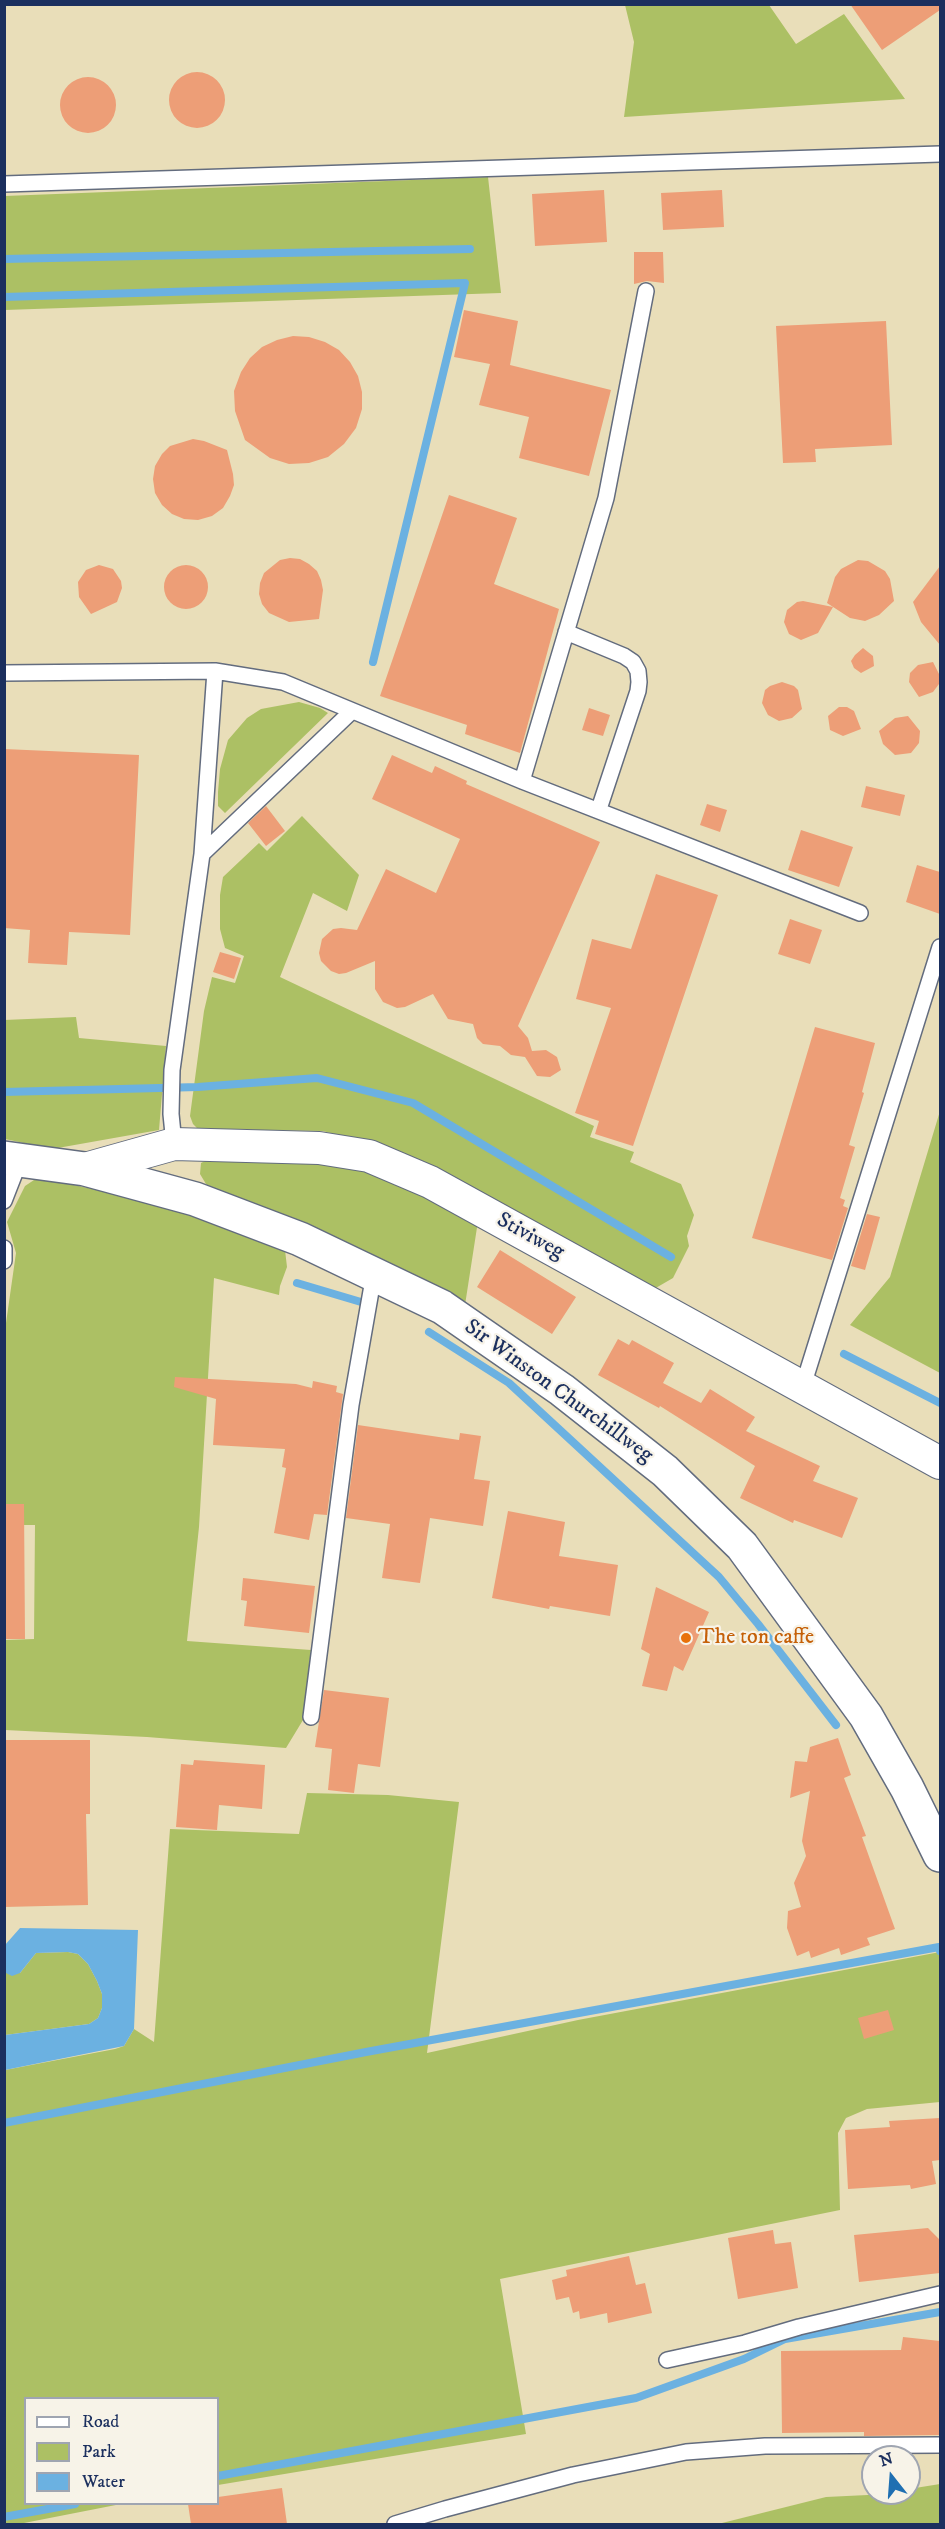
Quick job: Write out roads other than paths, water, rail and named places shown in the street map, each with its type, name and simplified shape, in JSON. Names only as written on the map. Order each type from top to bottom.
[{"type":"street","name":"Stiviweg","points":[[85,1169],[172,1129],[369,1156],[430,1182],[940,1463]]},
{"type":"street","name":"Sir Winston Churchillweg","points":[[12,1159],[85,1169],[195,1199],[300,1239],[442,1307],[562,1390],[665,1471],[742,1546],[866,1716],[908,1788],[940,1856]]},
{"type":"lane","points":[[4,184],[940,154]]},
{"type":"lane","points":[[522,781],[606,498],[646,291]]},
{"type":"lane","points":[[566,632],[624,656],[633,662],[638,672],[638,691],[599,809]]},
{"type":"lane","points":[[4,673],[215,671],[283,682],[522,781],[599,809],[860,913]]},
{"type":"lane","points":[[172,1129],[172,1070],[201,854],[215,671]]},
{"type":"lane","points":[[201,854],[351,711]]},
{"type":"lane","points":[[802,1389],[940,947]]},
{"type":"lane","points":[[4,1201],[12,1159]]},
{"type":"lane","points":[[4,1248],[4,1262]]},
{"type":"lane","points":[[311,1717],[351,1405],[374,1274]]},
{"type":"lane","points":[[667,2360],[745,2343],[799,2327],[940,2294]]},
{"type":"lane","points":[[395,2524],[573,2475],[686,2452],[765,2446],[940,2445]]},
{"type":"water","points":[[20,1928],[138,1930],[134,2029],[124,2046],[5,2070],[5,2035],[89,2024],[98,2018],[102,2008],[102,1994],[97,1981],[88,1964],[78,1954],[36,1953],[20,1973],[12,1976],[6,1973],[5,1945]]},
{"type":"waterway","points":[[4,259],[470,249]]},
{"type":"waterway","points":[[4,297],[465,283],[373,662]]},
{"type":"waterway","points":[[4,1092],[198,1087],[317,1078],[413,1103],[671,1257]]},
{"type":"waterway","points":[[297,1283],[361,1302]]},
{"type":"waterway","points":[[429,1332],[509,1383],[719,1577],[836,1725]]},
{"type":"waterway","points":[[844,1354],[940,1403]]},
{"type":"waterway","points":[[4,2123],[366,2052],[939,1947],[940,1951]]},
{"type":"waterway","points":[[219,2476],[636,2398],[744,2359],[785,2339],[940,2312]]},
{"type":"waterway","points":[[4,2517],[70,2505]]},
{"type":"place","name":"The ton caffe","points":[[686,1638]]}]
